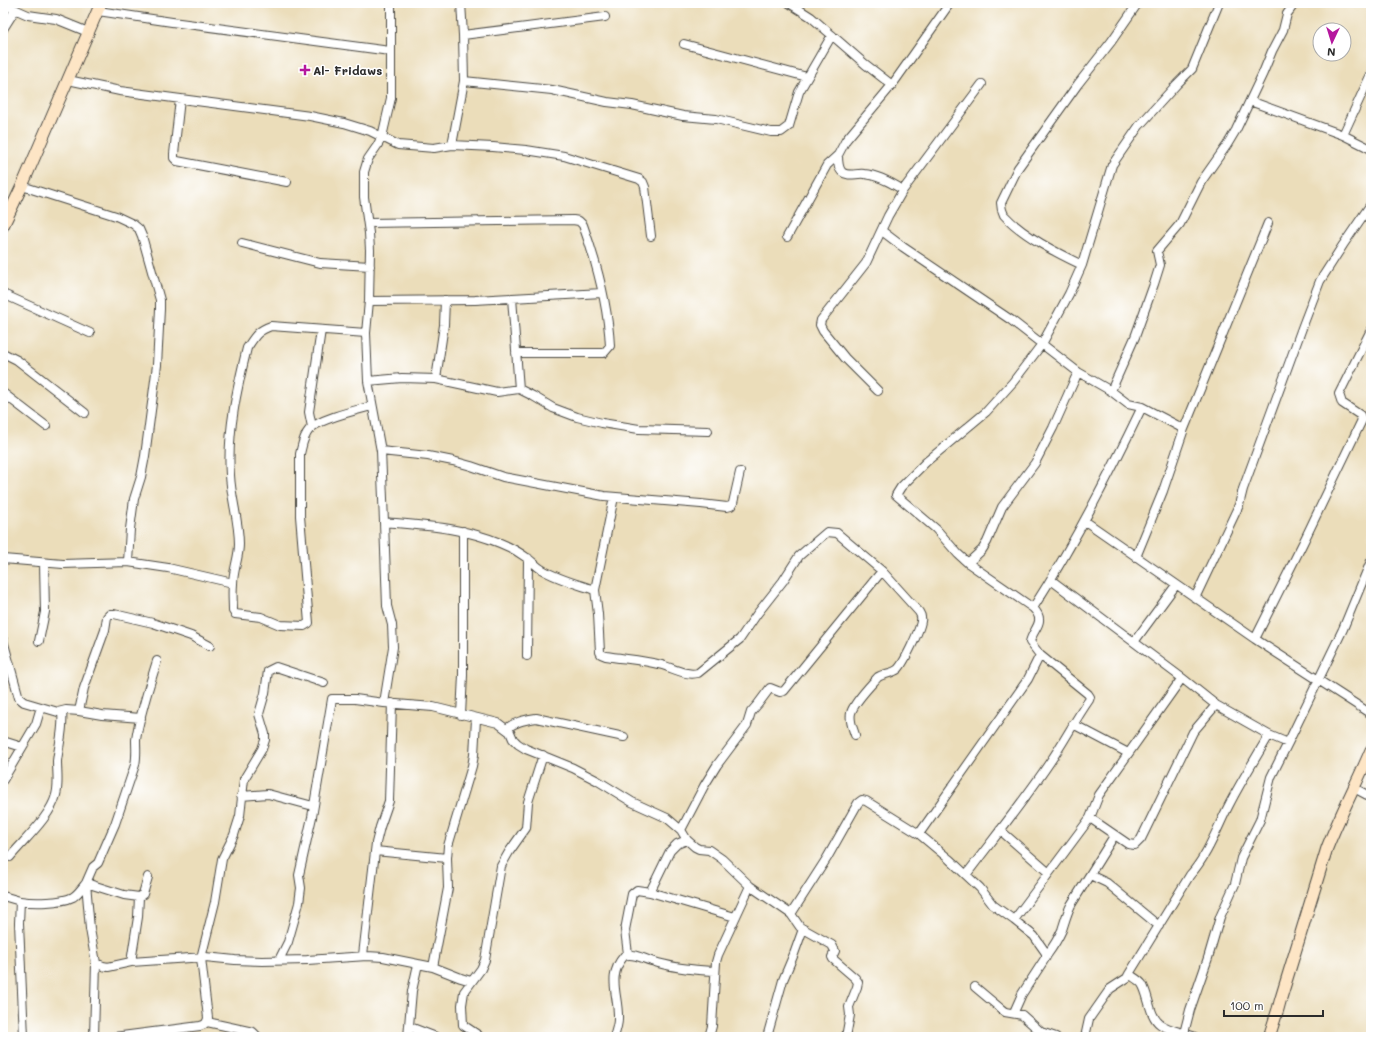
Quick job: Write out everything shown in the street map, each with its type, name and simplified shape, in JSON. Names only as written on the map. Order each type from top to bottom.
[{"type":"street","points":[[363,955],[375,851],[380,827],[389,800],[388,703],[393,647],[392,625],[387,606],[381,451],[368,381],[366,333],[370,301],[370,266],[368,223],[364,197],[364,172],[368,159],[382,137],[391,98],[391,3]]},
{"type":"street","points":[[452,145],[464,81],[461,3]]},
{"type":"street","points":[[789,3],[811,17],[892,86]]},
{"type":"street","points":[[787,237],[827,165],[838,155],[846,140],[892,86],[950,3]]},
{"type":"street","points":[[1082,265],[1058,254],[1030,235],[1004,214],[1000,203],[1018,168],[1138,3]]},
{"type":"street","points":[[966,875],[1038,780],[1090,697],[1040,656],[1030,642],[1039,623],[1039,616],[1033,608],[968,563],[936,529],[896,495],[901,487],[926,462],[986,412],[1013,382],[1042,344],[1069,294],[1082,265],[1112,165],[1139,126],[1192,69],[1219,3]]},
{"type":"street","points":[[1111,391],[1135,337],[1154,284],[1160,265],[1157,252],[1180,224],[1201,182],[1227,145],[1250,101],[1282,30],[1287,14],[1295,3]]},
{"type":"street","points":[[3,4],[28,15],[56,19],[88,32]]},
{"type":"street","points":[[4,219],[22,186],[99,7],[172,22],[390,51]]},
{"type":"street","points":[[3,29],[15,10]]},
{"type":"street","points":[[463,35],[605,17]]},
{"type":"street","points":[[464,81],[552,90],[683,116],[716,119],[771,132],[781,132],[789,126],[798,92],[832,35]]},
{"type":"street","points":[[684,44],[808,77]]},
{"type":"street","points":[[1343,135],[1371,74]]},
{"type":"street","points":[[68,80],[110,89],[310,116],[344,123],[370,131],[398,145],[434,148],[452,145],[513,149],[564,156],[639,179],[643,182],[645,187],[651,236]]},
{"type":"street","points":[[878,391],[845,358],[823,331],[820,325],[821,320],[866,263],[888,216],[903,190],[982,84]]},
{"type":"street","points":[[180,99],[174,154],[174,158],[177,161],[287,182]]},
{"type":"street","points":[[1250,101],[1343,135],[1371,149]]},
{"type":"street","points":[[838,155],[838,164],[842,172],[846,174],[857,173],[871,175],[894,184],[903,190]]},
{"type":"street","points":[[22,186],[116,216],[133,224],[139,229],[142,236],[160,300],[160,309],[157,365],[145,456],[141,477],[134,499],[128,562]]},
{"type":"street","points":[[1195,598],[1239,505],[1243,489],[1320,281],[1371,204]]},
{"type":"street","points":[[368,223],[580,221],[589,241],[602,293],[608,324],[610,346],[604,353],[516,353]]},
{"type":"street","points":[[1136,557],[1163,491],[1184,429],[1268,223]]},
{"type":"street","points":[[882,231],[1010,320],[1078,372],[1111,391],[1128,404],[1142,407],[1184,429]]},
{"type":"street","points":[[242,243],[320,263],[370,266]]},
{"type":"street","points":[[370,301],[512,298],[602,293]]},
{"type":"street","points":[[3,294],[90,333]]},
{"type":"street","points":[[512,298],[518,389]]},
{"type":"street","points":[[436,379],[444,325],[445,300]]},
{"type":"street","points":[[366,333],[271,326],[260,330],[247,348],[241,372],[229,448],[231,491],[239,543],[233,583],[233,611],[235,614],[261,617],[283,626],[304,626],[308,623],[299,499],[300,454],[305,436],[312,427],[319,422],[372,406]]},
{"type":"street","points":[[312,427],[309,412],[321,330]]},
{"type":"street","points":[[1255,639],[1362,420],[1360,415],[1342,403],[1340,394],[1371,330]]},
{"type":"street","points":[[3,353],[17,360],[84,413]]},
{"type":"street","points":[[968,563],[982,550],[1002,507],[1035,463],[1078,372]]},
{"type":"street","points":[[368,381],[402,378],[436,379],[497,392],[518,389],[534,396],[553,408],[577,417],[602,423],[639,429],[708,431]]},
{"type":"street","points":[[3,392],[46,426]]},
{"type":"street","points":[[1033,608],[1051,580],[1074,537],[1085,521],[1116,462],[1142,407]]},
{"type":"street","points":[[381,451],[428,456],[453,461],[503,476],[554,487],[614,497],[727,507],[731,506],[733,503],[740,472]]},
{"type":"street","points":[[614,497],[595,583],[600,652],[606,656],[662,665],[694,674],[698,673],[740,639],[757,614],[783,581],[799,556],[827,532],[836,533],[882,571],[919,612],[922,620],[914,640],[899,667],[893,672],[883,674],[878,677],[855,705],[851,713],[855,735]]},
{"type":"street","points":[[1085,521],[1255,639],[1371,714]]},
{"type":"street","points":[[384,522],[434,526],[463,531],[501,543],[528,558],[540,569],[551,575],[595,590]]},
{"type":"street","points":[[461,715],[463,675],[463,531]]},
{"type":"street","points":[[527,656],[528,558]]},
{"type":"street","points":[[3,560],[44,563],[128,562],[168,568],[233,583]]},
{"type":"street","points":[[1184,1035],[1192,1004],[1220,917],[1235,884],[1241,858],[1260,820],[1271,777],[1343,629],[1371,561]]},
{"type":"street","points":[[39,641],[45,612],[44,563]]},
{"type":"street","points":[[681,830],[717,765],[747,726],[751,712],[770,688],[780,692],[784,691],[882,571]]},
{"type":"street","points":[[1051,580],[1216,705],[1269,735],[1288,743]]},
{"type":"street","points":[[1134,642],[1176,585]]},
{"type":"street","points":[[79,711],[84,688],[102,641],[107,617],[110,614],[153,623],[191,636],[210,646]]},
{"type":"street","points":[[3,640],[19,698],[24,702],[58,712],[66,710],[141,718]]},
{"type":"street","points":[[919,834],[1028,679],[1040,656]]},
{"type":"street","points":[[3,896],[30,902],[66,900],[78,893],[86,884],[93,867],[98,863],[125,797],[135,765],[137,755],[136,740],[141,718],[157,661]]},
{"type":"street","points":[[114,1037],[200,1026],[207,1022],[208,1018],[201,958],[215,902],[222,859],[234,835],[240,816],[244,778],[262,749],[265,740],[265,734],[259,714],[268,671],[276,667],[324,683]]},
{"type":"street","points":[[1014,920],[1090,818],[1099,795],[1182,678]]},
{"type":"street","points":[[279,960],[288,942],[299,903],[301,888],[299,875],[332,699],[355,699],[433,708],[498,723],[510,732],[513,739],[518,744],[573,768],[598,781],[632,802],[667,818],[681,830],[687,840],[695,847],[709,850],[722,859],[750,886],[791,914],[795,922],[803,929],[832,945],[835,952],[832,957],[833,959],[858,982],[850,1007],[846,1037]]},
{"type":"street","points":[[1090,818],[1114,836],[1128,844],[1135,845],[1141,839],[1193,732],[1216,705]]},
{"type":"street","points":[[3,780],[36,724],[41,707]]},
{"type":"street","points":[[10,857],[51,809],[56,796],[58,783],[58,761],[62,736],[62,712]]},
{"type":"street","points":[[506,729],[514,723],[536,718],[624,737]]},
{"type":"street","points":[[434,967],[448,888],[448,846],[472,766],[476,719]]},
{"type":"street","points":[[1073,724],[1128,754]]},
{"type":"street","points":[[1085,1037],[1089,1019],[1110,989],[1127,978],[1190,875],[1197,868],[1229,804],[1269,735]]},
{"type":"street","points":[[3,741],[22,747]]},
{"type":"street","points":[[1269,1037],[1326,848],[1371,750]]},
{"type":"street","points":[[479,1037],[465,1028],[462,1022],[464,992],[481,969],[485,960],[501,866],[506,855],[526,828],[528,802],[543,755]]},
{"type":"street","points":[[1354,788],[1371,796]]},
{"type":"street","points":[[241,796],[268,794],[313,806]]},
{"type":"street","points":[[791,914],[826,858],[858,802],[862,800],[870,803],[919,834],[985,893],[993,905],[1034,936],[1046,955]]},
{"type":"street","points":[[1000,830],[1049,873]]},
{"type":"street","points":[[1014,1012],[1022,994],[1046,955],[1054,945],[1062,929],[1065,916],[1071,905],[1114,836]]},
{"type":"street","points":[[650,892],[670,851],[677,844],[687,840]]},
{"type":"street","points":[[375,851],[447,858]]},
{"type":"street","points":[[1090,875],[1107,883],[1160,926]]},
{"type":"street","points":[[131,962],[138,917],[139,897],[143,894],[148,877]]},
{"type":"street","points":[[86,884],[124,895],[139,897]]},
{"type":"street","points":[[86,884],[90,929],[96,963],[94,1037]]},
{"type":"street","points":[[709,1037],[712,1018],[715,971],[718,955],[750,886]]},
{"type":"street","points":[[628,954],[625,930],[632,894],[637,890],[650,892],[735,917]]},
{"type":"street","points":[[20,901],[19,923],[24,1037]]},
{"type":"street","points":[[767,1037],[783,980],[803,929]]},
{"type":"street","points":[[614,1037],[618,1018],[615,993],[615,972],[622,958],[628,954],[677,968],[715,971]]},
{"type":"street","points":[[96,963],[108,967],[131,962],[201,958],[248,961],[307,960],[363,955],[383,957],[434,967],[471,981]]},
{"type":"street","points":[[408,1037],[412,991],[418,964]]},
{"type":"street","points":[[1129,974],[1141,982],[1156,1020],[1168,1028],[1184,1035],[1195,1037]]},
{"type":"street","points":[[975,987],[1005,1012],[1014,1012],[1022,1015],[1038,1034],[1056,1037]]},
{"type":"street","points":[[207,1022],[253,1032],[258,1037]]},
{"type":"street","points":[[410,1027],[436,1037]]},
{"type":"place","name":"Al- Fridaws","points":[[305,70]]}]
